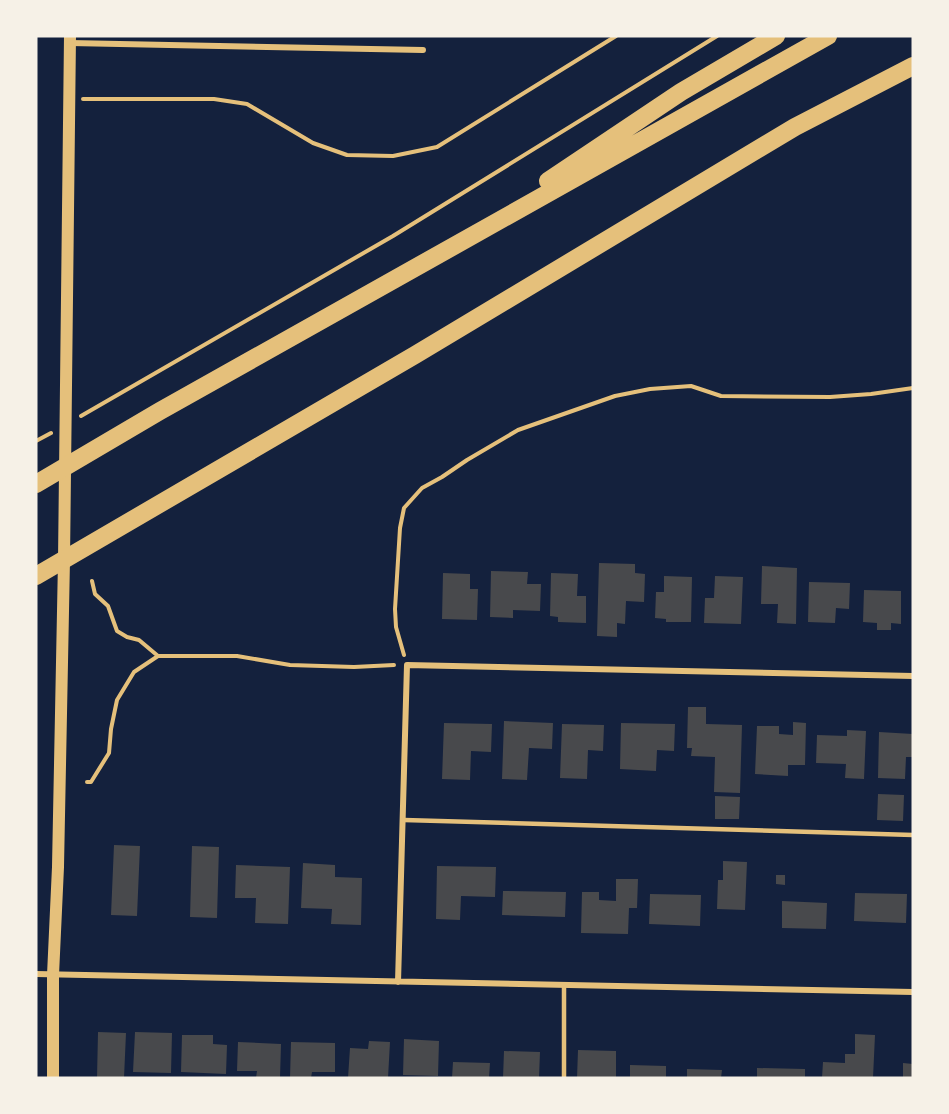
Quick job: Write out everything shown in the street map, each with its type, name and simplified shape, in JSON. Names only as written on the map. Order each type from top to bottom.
[{"type":"highway","points":[[436,256],[681,92],[776,36]]},
{"type":"highway","points":[[36,484],[160,411],[828,36]]},
{"type":"highway","points":[[36,576],[415,355],[795,127],[913,66]]},
{"type":"main road","points":[[53,1078],[53,975],[60,796],[70,39]]},
{"type":"street","points":[[70,39],[423,50]]},
{"type":"street","points":[[398,982],[407,665],[913,675]]},
{"type":"street","points":[[36,974],[913,992]]},
{"type":"lane","points":[[404,820],[913,835]]},
{"type":"lane","points":[[564,985],[564,1078]]},
{"type":"path","points":[[70,99],[214,99],[248,104],[313,143],[347,155],[393,156],[437,147],[616,36]]},
{"type":"path","points":[[75,419],[393,236],[717,36]]},
{"type":"path","points":[[87,782],[90,782],[109,753],[117,700],[134,672],[158,656],[237,656],[290,665],[354,667],[407,665],[396,627],[395,609],[400,528],[404,508],[422,488],[518,430],[615,396],[650,389],[691,386],[721,396],[830,397],[871,394],[913,387]]},
{"type":"path","points":[[36,441],[55,430]]},
{"type":"path","points":[[92,581],[95,594],[108,606],[117,631],[139,640],[158,656]]},
{"type":"building","points":[[599,563],[635,564],[635,573],[645,574],[644,602],[626,601],[625,624],[617,623],[617,637],[597,636]]},
{"type":"building","points":[[762,566],[797,568],[796,624],[777,623],[778,604],[761,604]]},
{"type":"building","points":[[491,571],[528,572],[527,584],[541,584],[540,611],[513,610],[513,618],[490,617]]},
{"type":"building","points":[[443,573],[470,574],[470,589],[478,589],[477,620],[442,619]]},
{"type":"building","points":[[551,573],[578,574],[577,596],[586,596],[586,623],[558,622],[558,617],[550,616]]},
{"type":"building","points":[[664,576],[692,577],[691,622],[666,622],[666,619],[655,618],[656,592],[664,592]]},
{"type":"building","points":[[715,576],[743,577],[741,624],[704,623],[705,598],[714,598]]},
{"type":"building","points":[[809,582],[850,583],[849,609],[836,608],[835,623],[808,622]]},
{"type":"building","points":[[864,590],[901,591],[901,624],[891,623],[891,630],[877,630],[877,623],[863,622]]},
{"type":"building","points":[[688,707],[706,707],[706,724],[742,725],[740,793],[714,792],[715,757],[691,756],[692,748],[687,748]]},
{"type":"building","points":[[504,721],[553,723],[552,749],[529,748],[527,780],[502,779]]},
{"type":"building","points":[[793,722],[806,723],[805,765],[788,765],[788,776],[755,774],[757,726],[779,726],[779,734],[793,735]]},
{"type":"building","points":[[444,723],[492,724],[491,752],[471,751],[470,780],[442,779]]},
{"type":"building","points":[[621,723],[675,724],[674,751],[657,750],[656,771],[620,769]]},
{"type":"building","points":[[562,724],[604,725],[603,751],[588,750],[587,779],[560,778]]},
{"type":"building","points":[[847,730],[866,731],[864,779],[845,778],[846,764],[816,763],[817,735],[847,736]]},
{"type":"building","points":[[879,732],[913,734],[913,757],[906,757],[905,779],[878,778]]},
{"type":"building","points":[[878,794],[904,795],[903,821],[877,820]]},
{"type":"building","points":[[715,796],[740,797],[739,819],[715,819]]},
{"type":"building","points":[[114,845],[140,846],[137,916],[111,915]]},
{"type":"building","points":[[192,846],[219,847],[217,918],[190,917]]},
{"type":"building","points":[[723,861],[747,862],[745,910],[717,909],[718,880],[723,880]]},
{"type":"building","points":[[303,863],[335,865],[335,877],[362,878],[361,925],[331,924],[332,909],[301,908]]},
{"type":"building","points":[[236,865],[290,867],[288,924],[255,923],[256,898],[235,898]]},
{"type":"building","points":[[437,866],[496,867],[495,897],[461,896],[460,920],[436,919]]},
{"type":"building","points":[[776,875],[785,875],[785,885],[776,884]]},
{"type":"building","points":[[616,879],[638,879],[637,908],[629,908],[628,934],[581,933],[582,892],[599,892],[599,900],[616,901]]},
{"type":"building","points":[[503,891],[566,892],[565,917],[502,915]]},
{"type":"building","points":[[855,893],[907,894],[906,923],[854,921]]},
{"type":"building","points":[[650,894],[701,895],[700,926],[649,924]]},
{"type":"building","points":[[782,901],[827,903],[826,929],[782,928]]},
{"type":"building","points":[[98,1032],[126,1033],[124,1078],[97,1078]]},
{"type":"building","points":[[135,1032],[172,1033],[171,1073],[133,1072]]},
{"type":"building","points":[[855,1034],[875,1035],[873,1078],[822,1078],[823,1062],[845,1063],[845,1054],[855,1054]]},
{"type":"building","points":[[182,1035],[213,1035],[213,1044],[227,1045],[226,1074],[181,1072]]},
{"type":"building","points":[[404,1039],[439,1041],[438,1076],[403,1075]]},
{"type":"building","points":[[369,1041],[390,1042],[388,1078],[348,1078],[350,1048],[368,1049]]},
{"type":"building","points":[[238,1042],[281,1044],[280,1078],[256,1078],[257,1071],[237,1071]]},
{"type":"building","points":[[291,1042],[335,1043],[335,1072],[312,1072],[311,1078],[290,1078]]},
{"type":"building","points":[[578,1050],[616,1051],[616,1078],[577,1078]]},
{"type":"building","points":[[504,1051],[540,1052],[539,1078],[503,1078]]},
{"type":"building","points":[[453,1062],[490,1063],[489,1078],[452,1078]]},
{"type":"building","points":[[903,1063],[913,1064],[913,1078],[903,1078]]},
{"type":"building","points":[[630,1065],[666,1066],[666,1078],[630,1078]]},
{"type":"building","points":[[757,1068],[805,1069],[805,1078],[757,1078]]},
{"type":"building","points":[[687,1069],[722,1070],[721,1078],[687,1078]]}]
